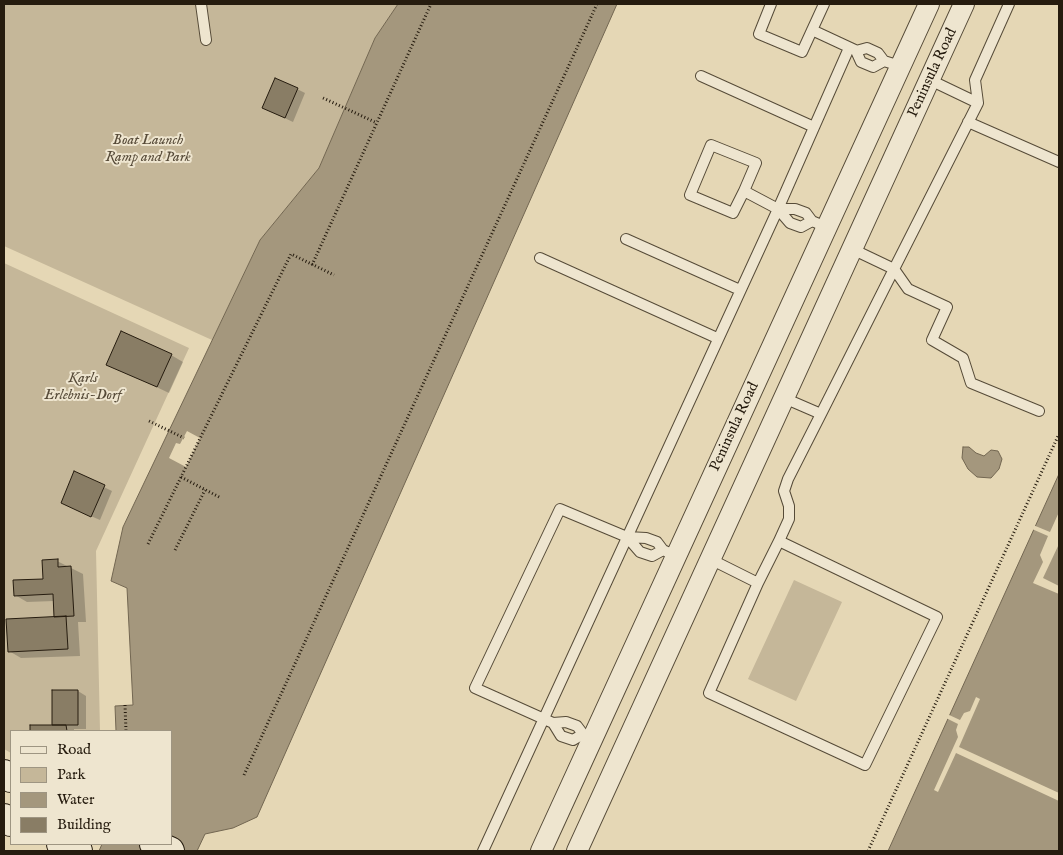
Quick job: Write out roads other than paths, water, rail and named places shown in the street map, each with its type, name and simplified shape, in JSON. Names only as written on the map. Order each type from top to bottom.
[{"type":"main road","points":[[63,845],[78,851]]},
{"type":"main road","points":[[156,845],[170,851]]},
{"type":"street","name":"Peninsula Road","points":[[541,851],[588,736],[673,551],[754,384],[819,224],[892,64],[929,4]]},
{"type":"street","name":"Peninsula Road","points":[[577,851],[964,4]]},
{"type":"street","points":[[892,64],[930,80]]},
{"type":"street","points":[[754,384],[784,398]]},
{"type":"street","points":[[673,551],[710,559]]},
{"type":"street","points":[[588,736],[621,753]]},
{"type":"lane","points":[[201,4],[206,40]]},
{"type":"lane","points":[[771,4],[759,34],[802,52],[824,4]]},
{"type":"lane","points":[[779,541],[937,616],[864,765],[709,693],[789,519],[789,506],[784,491],[788,479],[978,103],[975,80],[1009,4]]},
{"type":"lane","points":[[812,30],[852,49],[866,48],[878,53],[892,64]]},
{"type":"lane","points":[[852,49],[861,62],[873,67],[892,64]]},
{"type":"lane","points":[[483,851],[548,720],[627,537],[717,338],[852,49]]},
{"type":"lane","points":[[701,76],[814,127]]},
{"type":"lane","points":[[930,80],[978,103]]},
{"type":"lane","points":[[968,122],[1059,162]]},
{"type":"lane","points":[[712,145],[756,164],[744,190],[734,213],[690,195],[712,145]]},
{"type":"lane","points":[[744,190],[778,209],[790,223],[801,227],[819,224]]},
{"type":"lane","points":[[778,209],[795,209],[806,213],[819,224]]},
{"type":"lane","points":[[626,239],[740,290]]},
{"type":"lane","points":[[852,248],[894,269],[908,288],[947,307],[932,340],[963,358],[971,383],[1039,411]]},
{"type":"lane","points":[[540,258],[717,338]]},
{"type":"lane","points":[[784,398],[821,414]]},
{"type":"lane","points":[[588,736],[578,726],[566,722],[548,720],[475,688],[560,509],[627,537],[646,538],[673,551]]},
{"type":"lane","points":[[627,537],[640,552],[652,556],[673,551]]},
{"type":"lane","points":[[710,559],[758,583]]},
{"type":"lane","points":[[548,720],[561,736],[573,740],[588,736]]},
{"type":"water","points":[[398,4],[617,4],[257,817],[233,828],[205,834],[197,851],[99,851],[102,845],[172,845],[172,730],[116,730],[115,706],[133,705],[127,588],[111,581],[123,527],[260,240],[319,168],[375,38]]},
{"type":"water","points":[[963,447],[969,447],[976,453],[984,456],[991,450],[998,451],[1002,459],[999,469],[991,478],[977,477],[968,469],[962,458]]},
{"type":"water","points":[[1059,474],[1059,851],[888,851]]},
{"type":"park label","name":"Boat Launch Ramp and Park","points":[[148,150]]},
{"type":"park label","name":"Karls Erlebnis-Dorf","points":[[83,388]]}]
